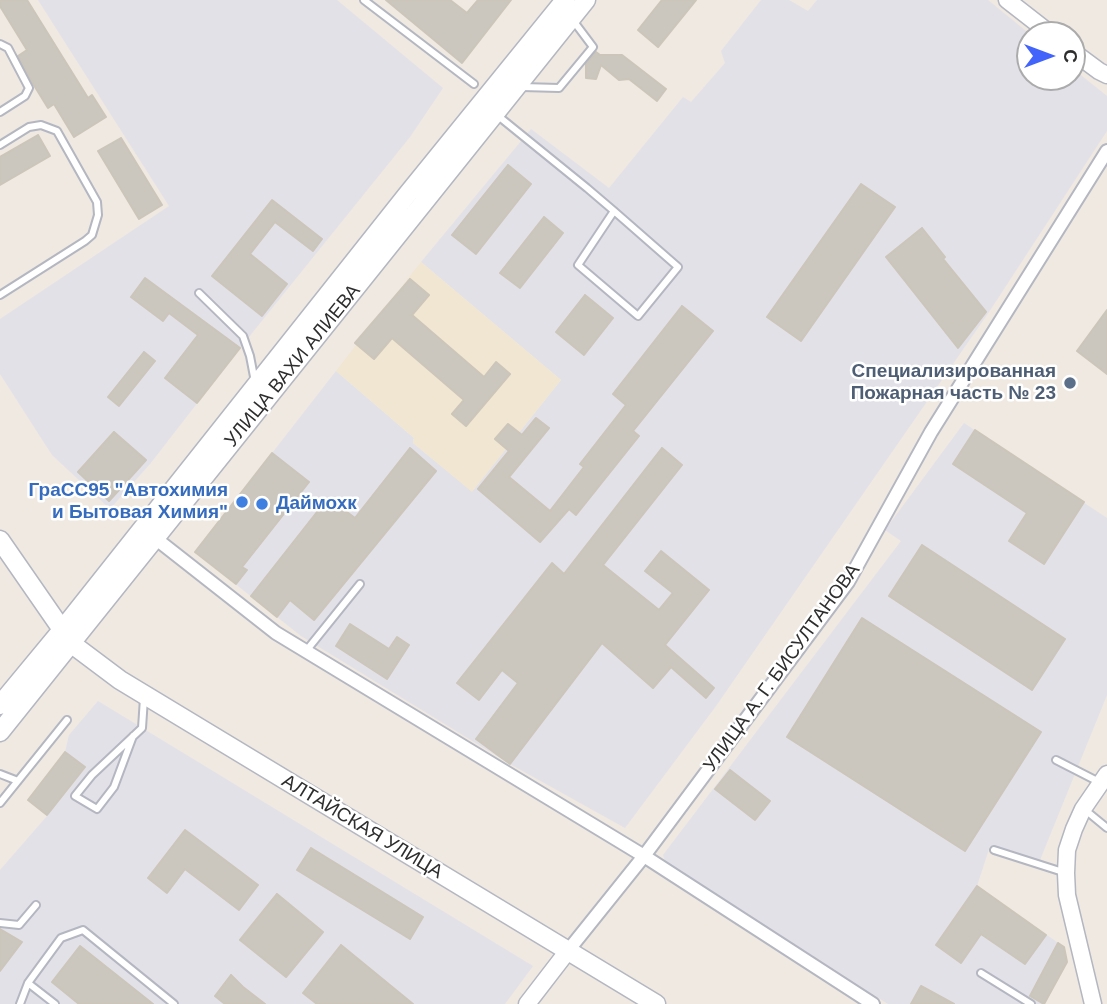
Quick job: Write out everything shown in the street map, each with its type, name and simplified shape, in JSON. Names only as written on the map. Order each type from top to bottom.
[{"type":"main road","name":"УЛИЦА ВАХИ АЛИЕВА","points":[[0,732],[67,637],[256,385],[565,0]]},
{"type":"main road","name":"УЛИЦА ВАХИ АЛИЕВА","points":[[0,705],[67,637],[155,538],[586,0]]},
{"type":"main road","name":"АЛТАЙСКАЯ УЛИЦА","points":[[0,540],[67,637],[144,697],[656,1004]]},
{"type":"street","points":[[1007,0],[1034,21]]},
{"type":"street","points":[[1086,61],[1107,75]]},
{"type":"street","name":"УЛИЦА А. Г. БИСУЛТАНОВА","points":[[567,952],[644,856],[848,582],[931,432],[1107,151]]},
{"type":"street","points":[[155,538],[276,633],[644,856],[873,1004]]},
{"type":"street","points":[[1093,1004],[1068,895],[1067,850],[1083,809],[1104,779]]},
{"type":"street","points":[[527,1004],[567,952]]},
{"type":"lane","points":[[364,0],[474,84]]},
{"type":"lane","points":[[517,86],[559,88],[593,47],[571,18]]},
{"type":"lane","points":[[0,44],[8,48],[29,88],[25,96],[0,112]]},
{"type":"lane","points":[[495,114],[614,211],[678,267],[638,316],[578,265],[614,211]]},
{"type":"lane","points":[[0,145],[29,127],[41,125],[57,131],[97,202],[98,215],[92,235],[85,241],[0,295]]},
{"type":"lane","points":[[199,293],[243,336],[256,385]]},
{"type":"lane","points":[[306,651],[360,584]]},
{"type":"lane","points":[[134,736],[114,787],[97,808],[75,796],[92,775],[142,728],[144,697]]},
{"type":"lane","points":[[0,803],[67,720]]},
{"type":"lane","points":[[1056,760],[1104,779]]},
{"type":"lane","points":[[0,774],[18,781]]},
{"type":"lane","points":[[1083,809],[1107,828]]},
{"type":"lane","points":[[994,850],[1066,873]]},
{"type":"lane","points":[[0,923],[19,925],[36,905]]},
{"type":"lane","points":[[20,1004],[28,983],[61,938],[83,930],[174,1004]]},
{"type":"lane","points":[[981,973],[1031,1004]]},
{"type":"lane","points":[[28,983],[55,1004]]},
{"type":"shaded area","points":[[38,0],[337,0],[443,88],[410,137],[150,464],[110,509],[52,455],[0,374],[0,319],[169,206]]},
{"type":"shaded area","points":[[761,0],[789,0],[808,11],[817,0],[988,0],[1016,23],[1016,91],[1086,91],[1086,79],[1107,96],[1107,131],[989,312],[716,706],[625,828],[510,764],[301,636],[195,552],[336,371],[414,438],[413,443],[472,491],[561,380],[421,262],[531,129],[609,188],[683,97],[691,102],[725,63],[721,51]]},
{"type":"shaded area","points":[[421,262],[561,380],[472,492],[413,443],[414,438],[336,371]]},
{"type":"shaded area","points":[[964,423],[1107,518],[1107,695],[1040,860],[990,846],[977,886],[1064,947],[1067,962],[1045,1004],[888,1004],[665,861],[663,855],[901,541],[885,530]]},
{"type":"shaded area","points":[[98,701],[533,966],[505,1004],[0,1004],[0,870],[47,816],[28,800],[65,752],[69,735]]},
{"type":"building","points":[[0,0],[27,0],[88,98],[92,95],[106,117],[74,137],[54,104],[48,108],[32,82],[18,56],[27,50],[0,6]]},
{"type":"building","points":[[386,0],[450,0],[467,13],[478,0],[511,0],[462,63]]},
{"type":"building","points":[[662,0],[696,0],[658,47],[638,30]]},
{"type":"building","points":[[596,52],[600,55],[622,55],[666,89],[657,101],[629,79],[619,80],[601,65],[596,79],[586,78],[586,64]]},
{"type":"building","points":[[38,135],[50,156],[0,185],[0,157]]},
{"type":"building","points":[[121,138],[162,205],[139,219],[98,151]]},
{"type":"building","points":[[508,165],[531,184],[476,254],[452,235]]},
{"type":"building","points":[[861,184],[895,207],[801,341],[767,317]]},
{"type":"building","points":[[272,200],[322,239],[313,251],[275,222],[250,254],[287,284],[262,316],[212,276]]},
{"type":"building","points":[[544,217],[563,233],[520,288],[500,273]]},
{"type":"building","points":[[922,228],[986,312],[958,348],[886,257]]},
{"type":"building","points":[[145,278],[240,348],[197,403],[165,378],[198,335],[169,313],[163,321],[131,297]]},
{"type":"building","points":[[410,279],[429,295],[412,315],[484,377],[496,362],[510,374],[466,426],[452,414],[464,400],[392,338],[374,359],[355,343]]},
{"type":"building","points":[[585,295],[613,318],[584,355],[556,332]]},
{"type":"building","points":[[682,306],[713,331],[633,431],[639,436],[576,515],[569,509],[540,542],[478,489],[509,451],[495,439],[508,424],[522,435],[536,418],[549,428],[509,477],[550,511],[584,467],[580,464],[626,405],[613,394]]},
{"type":"building","points":[[1107,310],[1107,374],[1077,351]]},
{"type":"building","points":[[144,352],[155,361],[119,406],[108,397]]},
{"type":"building","points":[[975,430],[1084,502],[1044,564],[1009,541],[1027,513],[953,464]]},
{"type":"building","points":[[114,432],[146,460],[109,501],[78,472]]},
{"type":"building","points":[[410,448],[436,471],[314,620],[290,600],[277,617],[251,596],[328,498],[355,518]]},
{"type":"building","points":[[662,448],[682,465],[603,565],[659,610],[673,593],[645,571],[661,551],[709,590],[665,645],[714,688],[706,698],[671,667],[653,688],[602,643],[510,764],[476,739],[518,683],[502,670],[479,700],[457,683],[552,563],[564,574]]},
{"type":"building","name":"Даймохк","points":[[272,453],[309,482],[242,567],[247,570],[236,584],[195,552]]},
{"type":"building","points":[[922,545],[1065,639],[1032,690],[889,596]]},
{"type":"building","points":[[862,618],[1041,732],[965,851],[787,737]]},
{"type":"building","points":[[350,624],[389,649],[397,637],[409,645],[387,679],[336,646]]},
{"type":"building","points":[[65,752],[85,767],[47,815],[28,800]]},
{"type":"building","points":[[730,770],[770,801],[755,820],[715,789]]},
{"type":"building","points":[[185,830],[258,885],[239,910],[185,869],[167,893],[148,878]]},
{"type":"building","points":[[311,848],[423,917],[410,939],[297,870]]},
{"type":"building","points":[[977,886],[1046,935],[1025,964],[981,934],[961,963],[936,945]]},
{"type":"building","points":[[277,894],[323,932],[286,977],[240,940]]},
{"type":"building","points":[[0,929],[22,942],[0,971]]},
{"type":"building","points":[[1058,943],[1064,947],[1067,962],[1044,1004],[1030,996]]},
{"type":"building","points":[[341,945],[413,1004],[317,1004],[303,993]]},
{"type":"building","points":[[80,946],[153,1004],[79,1004],[52,982]]},
{"type":"building","points":[[231,975],[265,1004],[225,1004],[215,996]]},
{"type":"building","points":[[921,986],[954,1004],[911,1004]]},
{"type":"place","name":"Специализированная Пожарная часть № 23","points":[[1070,383]]},
{"type":"place","name":"ГраСС95 \"Автохимия и Бытовая Химия\"","points":[[242,502]]},
{"type":"place","name":"Даймохк","points":[[262,504]]}]
